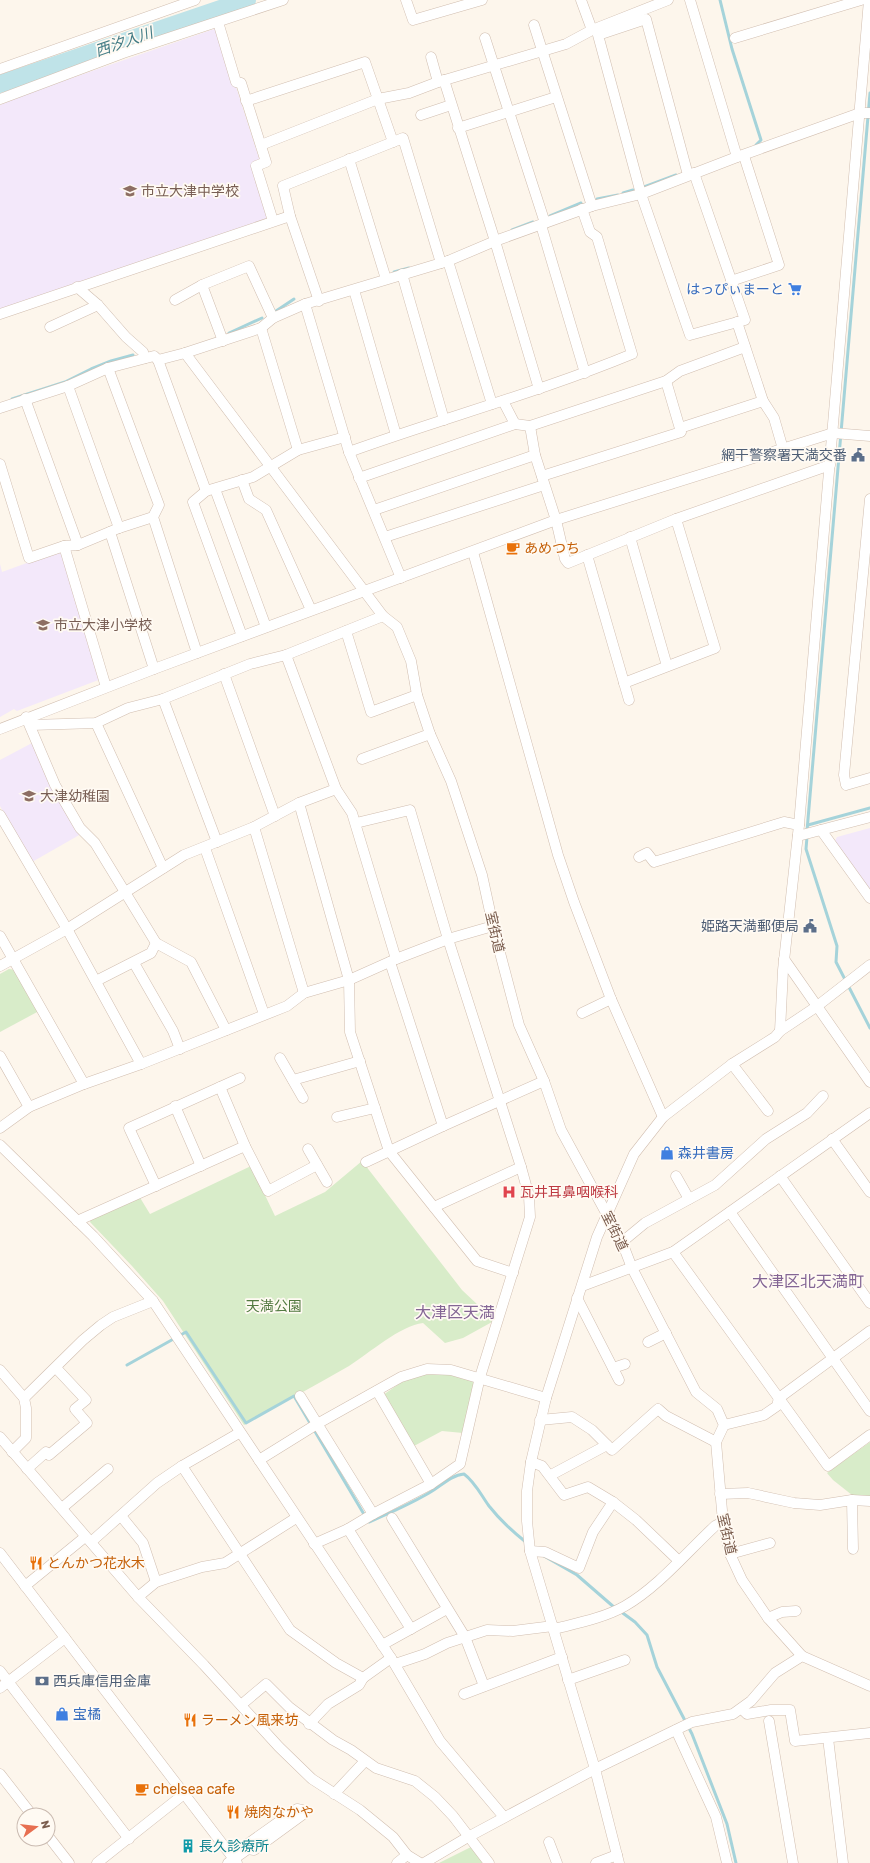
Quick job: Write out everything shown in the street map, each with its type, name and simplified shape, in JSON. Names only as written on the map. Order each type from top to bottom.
[{"type":"street","points":[[0,69],[174,3],[195,0]]},
{"type":"street","points":[[0,99],[123,53],[283,0]]},
{"type":"street","points":[[406,0],[413,20],[465,2],[482,0]]},
{"type":"street","points":[[581,0],[592,30]]},
{"type":"street","points":[[261,145],[378,99],[409,93],[441,81],[566,44],[592,30],[668,0]]},
{"type":"street","points":[[690,0],[740,156],[779,266],[731,281]]},
{"type":"street","points":[[735,38],[861,0]]},
{"type":"street","points":[[780,1031],[784,959],[800,825],[830,465],[865,113],[869,0]]},
{"type":"street","points":[[646,19],[691,174],[745,320],[690,335],[642,194],[598,35],[646,19]]},
{"type":"street","points":[[218,22],[236,82],[241,83],[266,162],[256,166],[273,221]]},
{"type":"street","points":[[534,25],[592,206]]},
{"type":"street","points":[[485,38],[543,224],[585,373]]},
{"type":"street","points":[[431,57],[451,105],[495,241],[539,389]]},
{"type":"street","points":[[246,101],[365,62],[393,142]]},
{"type":"street","points":[[458,128],[556,97]]},
{"type":"street","points":[[421,115],[451,105]]},
{"type":"street","points":[[158,360],[185,353],[261,328],[273,318],[305,304],[444,262],[495,241],[592,206],[642,194],[740,156],[865,113]]},
{"type":"street","points":[[319,301],[290,216],[283,186],[404,138],[492,404]]},
{"type":"street","points":[[348,160],[386,279]]},
{"type":"street","points":[[350,452],[396,435],[539,389],[585,373],[632,354],[597,237],[590,232],[582,210]]},
{"type":"street","points":[[0,314],[290,216]]},
{"type":"street","points":[[175,300],[202,284],[249,266],[273,318]]},
{"type":"street","points":[[402,274],[444,420]]},
{"type":"street","points":[[202,284],[223,341]]},
{"type":"street","points":[[77,287],[98,305],[126,337],[143,352],[145,358]]},
{"type":"street","points":[[354,290],[396,435]]},
{"type":"street","points":[[305,304],[350,452],[386,537],[391,555],[402,578]]},
{"type":"street","points":[[50,327],[98,305]]},
{"type":"street","points":[[737,322],[763,401],[774,418],[783,449]]},
{"type":"street","points":[[261,328],[298,450]]},
{"type":"street","points":[[360,478],[515,424],[530,426],[666,381],[680,371],[745,347]]},
{"type":"street","name":"室街道","points":[[185,353],[272,466],[383,616],[397,627],[411,661],[418,695],[430,734],[451,781],[482,875],[493,926],[519,1025],[544,1081],[561,1130],[622,1242],[632,1268],[696,1392],[717,1409],[724,1425],[716,1442],[723,1522],[730,1554],[742,1580],[768,1618],[802,1656]]},
{"type":"street","points":[[0,408],[68,386],[108,368],[154,356],[158,360],[266,627]]},
{"type":"street","points":[[108,368],[159,505],[153,517],[197,653]]},
{"type":"street","points":[[386,537],[681,432],[666,381]]},
{"type":"street","points":[[68,386],[115,530],[154,669]]},
{"type":"street","points":[[25,399],[78,545]]},
{"type":"street","points":[[503,401],[515,424]]},
{"type":"street","points":[[680,428],[763,401]]},
{"type":"street","points":[[530,426],[535,455],[556,520],[565,559],[568,563],[676,519],[830,465]]},
{"type":"street","points":[[0,729],[28,721],[106,687],[556,520],[833,433],[870,436]]},
{"type":"street","points":[[242,636],[193,502],[210,490],[253,477],[298,450],[345,437]]},
{"type":"street","points":[[374,510],[535,455]]},
{"type":"street","points":[[0,464],[29,558],[64,546],[78,545],[153,517]]},
{"type":"street","points":[[242,480],[249,500],[266,510],[311,610]]},
{"type":"street","points":[[870,499],[865,610],[844,775],[846,785],[870,778]]},
{"type":"street","points":[[624,683],[715,648],[676,519]]},
{"type":"street","points":[[630,537],[667,666]]},
{"type":"street","points":[[64,546],[106,687]]},
{"type":"street","points":[[473,552],[558,855],[574,902],[611,998],[663,1117]]},
{"type":"street","points":[[587,555],[629,700]]},
{"type":"street","points":[[28,721],[96,723],[128,708],[163,699],[250,664],[286,655],[383,616]]},
{"type":"street","points":[[346,631],[371,712],[418,695]]},
{"type":"street","points":[[286,655],[336,789],[352,813],[356,823],[393,960],[443,1126]]},
{"type":"street","points":[[224,674],[275,816]]},
{"type":"street","points":[[163,699],[216,842]]},
{"type":"street","points":[[28,721],[54,785],[80,828],[95,843],[156,943],[191,962],[226,1030]]},
{"type":"street","points":[[96,723],[163,868]]},
{"type":"street","points":[[362,759],[430,734]]},
{"type":"street","points":[[0,966],[67,929],[184,856],[254,827],[300,802],[336,789]]},
{"type":"street","points":[[300,802],[349,980],[350,1032],[389,1151],[477,1261],[513,1273]]},
{"type":"street","points":[[314,1544],[348,1529],[373,1514],[431,1484],[460,1464],[480,1377],[530,1217],[529,1196],[521,1167],[448,939],[410,810],[356,823]]},
{"type":"street","points":[[0,815],[67,929],[141,1064]]},
{"type":"street","points":[[798,836],[870,817]]},
{"type":"street","points":[[639,857],[647,853],[654,862],[784,822],[800,825]]},
{"type":"street","points":[[254,827],[304,993]]},
{"type":"street","points":[[821,830],[870,898]]},
{"type":"street","points":[[205,848],[264,1014]]},
{"type":"street","points":[[0,1128],[29,1107],[84,1084],[141,1064],[287,1006],[304,993],[349,980],[393,960],[448,939],[493,926]]},
{"type":"street","points":[[0,936],[84,1084]]},
{"type":"street","points":[[96,982],[151,953],[156,943]]},
{"type":"street","points":[[784,959],[816,1007],[870,1082]]},
{"type":"street","points":[[134,963],[173,1031],[180,1049]]},
{"type":"street","points":[[596,1863],[618,1859],[554,1627],[530,1551],[527,1521],[527,1490],[531,1462],[546,1398],[597,1237],[634,1154],[663,1117],[732,1064],[775,1037],[780,1031],[816,1007],[870,965]]},
{"type":"street","points":[[582,1013],[611,998]]},
{"type":"street","points":[[0,1056],[29,1107]]},
{"type":"street","points":[[280,1058],[303,1098]]},
{"type":"street","points":[[293,1080],[360,1061]]},
{"type":"street","points":[[732,1064],[768,1111]]},
{"type":"street","points":[[156,1186],[129,1128],[240,1078]]},
{"type":"street","points":[[366,1162],[544,1081]]},
{"type":"street","points":[[220,1087],[245,1146],[268,1191],[317,1165]]},
{"type":"street","points":[[622,1242],[645,1223],[715,1185],[766,1139],[807,1113],[823,1096]]},
{"type":"street","points":[[175,1106],[201,1166]]},
{"type":"street","points":[[337,1117],[375,1108]]},
{"type":"street","points":[[582,1286],[673,1252],[870,1113]]},
{"type":"street","points":[[832,1139],[870,1192]]},
{"type":"street","points":[[0,1145],[77,1220],[153,1301],[239,1433],[259,1460],[296,1518],[393,1661],[440,1741],[504,1817]]},
{"type":"street","points":[[77,1220],[245,1146]]},
{"type":"street","points":[[308,1149],[327,1182]]},
{"type":"street","points":[[434,1207],[521,1167]]},
{"type":"street","points":[[676,1176],[689,1199]]},
{"type":"street","points":[[780,1176],[870,1303]]},
{"type":"street","points":[[730,1212],[831,1358],[870,1411]]},
{"type":"street","points":[[673,1252],[828,1466],[870,1435]]},
{"type":"street","points":[[577,1298],[619,1380]]},
{"type":"street","points":[[24,1398],[83,1340],[101,1325],[114,1317],[153,1301]]},
{"type":"street","points":[[724,1425],[764,1415],[777,1406],[779,1398],[831,1358],[870,1331]]},
{"type":"street","points":[[648,1342],[666,1333]]},
{"type":"street","points":[[613,1368],[625,1364]]},
{"type":"street","points":[[27,1469],[46,1452],[49,1455],[87,1423],[76,1410],[86,1400],[56,1368]]},
{"type":"street","points":[[259,1460],[317,1424],[401,1377],[427,1369],[451,1370],[480,1377],[546,1398]]},
{"type":"street","points":[[0,1370],[24,1398],[26,1408],[26,1438],[12,1452]]},
{"type":"street","points":[[377,1391],[431,1484]]},
{"type":"street","points":[[300,1396],[373,1514]]},
{"type":"street","points":[[540,1420],[572,1416],[592,1430],[612,1450],[658,1409],[666,1416],[716,1442]]},
{"type":"street","points":[[25,1586],[121,1516],[157,1484],[182,1466],[239,1433]]},
{"type":"street","points":[[0,1437],[138,1597],[241,1705],[278,1747],[308,1775],[334,1794],[360,1810],[393,1837],[407,1855],[420,1863]]},
{"type":"street","points":[[550,1475],[607,1445]]},
{"type":"street","points":[[531,1462],[542,1466],[564,1495],[588,1487],[613,1502],[636,1520],[679,1561]]},
{"type":"street","points":[[182,1466],[290,1630],[336,1663],[363,1678]]},
{"type":"street","points":[[62,1508],[108,1469]]},
{"type":"street","points":[[720,1494],[748,1493],[794,1503],[820,1505],[852,1500],[870,1500]]},
{"type":"street","points":[[852,1500],[853,1549]]},
{"type":"street","points":[[530,1551],[545,1552],[579,1568],[593,1532],[613,1502]]},
{"type":"street","points":[[121,1516],[143,1543],[156,1582]]},
{"type":"street","points":[[138,1597],[156,1582],[202,1567],[225,1563],[296,1518]]},
{"type":"street","points":[[392,1518],[465,1637],[484,1686]]},
{"type":"street","points":[[309,1724],[328,1704],[359,1684],[363,1678],[393,1661],[424,1654],[447,1643],[487,1630],[513,1631],[554,1627],[595,1618],[625,1606],[649,1588],[715,1526],[723,1522]]},
{"type":"street","points":[[348,1529],[411,1629]]},
{"type":"street","points":[[730,1554],[770,1542]]},
{"type":"street","points":[[0,1553],[184,1794],[233,1862],[248,1849],[250,1843],[297,1808],[302,1810],[302,1815],[254,1850],[248,1849]]},
{"type":"street","points":[[382,1645],[447,1609]]},
{"type":"street","points":[[768,1618],[782,1612],[796,1611]]},
{"type":"street","points":[[4,1685],[65,1638]]},
{"type":"street","points":[[424,1863],[504,1817],[594,1769],[692,1722],[733,1714],[742,1709],[751,1701],[775,1673],[802,1656],[870,1686]]},
{"type":"street","points":[[464,1694],[562,1657]]},
{"type":"street","points":[[568,1680],[625,1660]]},
{"type":"street","points":[[0,1671],[4,1685],[129,1838]]},
{"type":"street","points":[[241,1705],[266,1684],[309,1724],[366,1761],[391,1774],[415,1781],[439,1801],[453,1816],[489,1863]]},
{"type":"street","points":[[742,1709],[746,1714],[771,1710],[790,1710],[794,1741],[870,1733]]},
{"type":"street","points":[[769,1721],[793,1863]]},
{"type":"street","points":[[679,1729],[716,1817],[727,1863]]},
{"type":"street","points":[[828,1738],[843,1863]]},
{"type":"street","points":[[334,1794],[366,1761]]},
{"type":"street","points":[[0,1774],[26,1807]]},
{"type":"street","points":[[97,1863],[184,1794]]},
{"type":"street","points":[[549,1842],[557,1863]]},
{"type":"street","points":[[56,1846],[69,1863]]},
{"type":"street","points":[[397,1863],[407,1855]]},
{"type":"shaded area","name":"市立大津中学校","points":[[217,28],[260,161],[268,217],[265,222],[0,310],[0,105],[37,90]]},
{"type":"shaded area","name":"市立大津小学校","points":[[57,552],[64,555],[101,679],[17,711],[14,709],[0,717],[0,564],[2,572]]},
{"type":"shaded area","name":"大津幼稚園","points":[[32,743],[81,834],[32,862],[0,806],[0,760]]},
{"type":"shaded area","points":[[870,828],[870,890],[834,843],[837,837]]},
{"type":"green space","points":[[9,969],[16,970],[39,1011],[0,1032],[0,974]]},
{"type":"green space","name":"天満公園","points":[[362,1161],[462,1290],[479,1306],[495,1317],[492,1322],[463,1338],[445,1343],[423,1323],[414,1325],[395,1334],[349,1366],[244,1425],[163,1301],[90,1222],[91,1218],[139,1196],[150,1214],[251,1166],[275,1216],[325,1192]]},
{"type":"green space","points":[[438,1373],[472,1379],[474,1385],[463,1433],[442,1431],[414,1446],[383,1395],[409,1377]]},
{"type":"green space","points":[[870,1442],[870,1497],[852,1495],[833,1480],[827,1473]]},
{"type":"green space","points":[[473,1846],[485,1863],[439,1863]]},
{"type":"waterway","name":"西汐入川","points":[[0,84],[247,0]]},
{"type":"waterway","points":[[720,0],[732,49],[761,140],[756,145]]},
{"type":"waterway","points":[[807,831],[870,93]]},
{"type":"waterway","points":[[644,187],[676,175]]},
{"type":"waterway","points":[[623,193],[633,190]]},
{"type":"waterway","points":[[597,199],[618,195]]},
{"type":"waterway","points":[[550,216],[581,203]]},
{"type":"waterway","points":[[512,230],[533,222]]},
{"type":"waterway","points":[[394,272],[409,268]]},
{"type":"waterway","points":[[276,311],[294,299]]},
{"type":"waterway","points":[[229,333],[262,318]]},
{"type":"waterway","points":[[12,399],[65,382],[111,361],[133,355]]},
{"type":"waterway","points":[[808,825],[870,808]]},
{"type":"waterway","points":[[807,837],[806,849],[837,946],[836,962],[870,1028]]},
{"type":"waterway","points":[[127,1365],[186,1332],[246,1423],[294,1396],[365,1516]]},
{"type":"waterway","points":[[369,1521],[407,1505],[450,1479],[464,1474],[475,1485],[489,1506],[498,1516],[527,1543]]},
{"type":"waterway","points":[[544,1556],[577,1575],[615,1608]]},
{"type":"waterway","points":[[620,1611],[635,1622],[647,1635],[657,1667],[692,1734],[727,1824],[736,1863]]},
{"type":"place","name":"市立大津中学校","points":[[130,191]]},
{"type":"place","name":"はっぴぃまーと","points":[[795,289]]},
{"type":"place","name":"網干警察署天満交番","points":[[858,455]]},
{"type":"place","name":"あめつち","points":[[513,548]]},
{"type":"place","name":"市立大津小学校","points":[[43,625]]},
{"type":"place","name":"大津幼稚園","points":[[29,796]]},
{"type":"place","name":"姫路天満郵便局","points":[[810,926]]},
{"type":"place","name":"森井書房","points":[[667,1153]]},
{"type":"place","name":"瓦井耳鼻咽喉科","points":[[509,1192]]},
{"type":"place","name":"とんかつ花水木","points":[[36,1563]]},
{"type":"place","name":"西兵庫信用金庫","points":[[42,1681]]},
{"type":"place","name":"宝橘","points":[[62,1714]]},
{"type":"place","name":"ラーメン風来坊","points":[[190,1720]]},
{"type":"place","name":"chelsea cafe","points":[[142,1789]]},
{"type":"place","name":"焼肉なかや","points":[[233,1812]]},
{"type":"place","name":"長久診療所","points":[[188,1846]]},
{"type":"district","name":"大津区北天満町","points":[[808,1281]]},
{"type":"district","name":"大津区天満","points":[[455,1312]]}]
